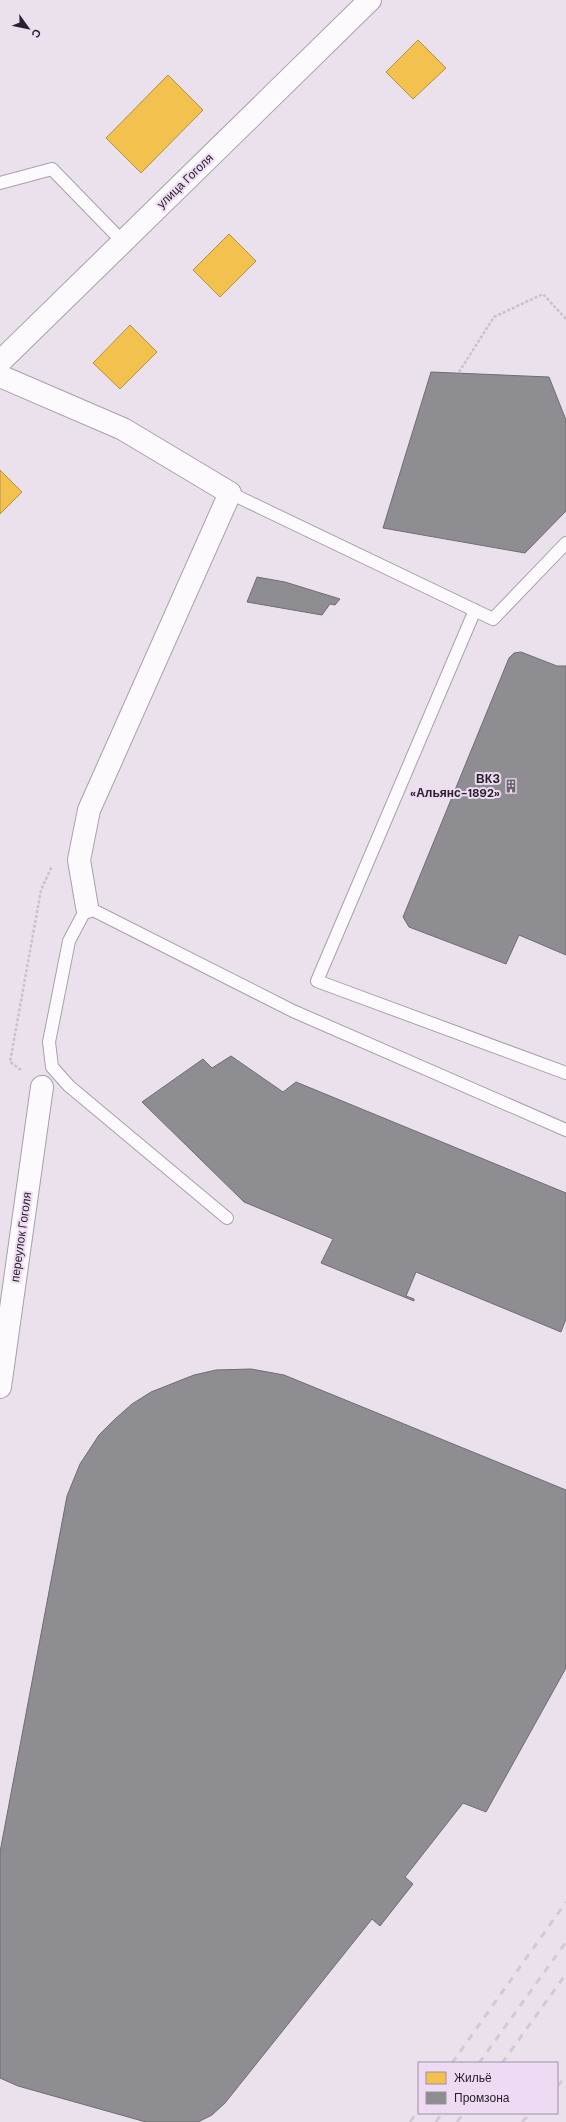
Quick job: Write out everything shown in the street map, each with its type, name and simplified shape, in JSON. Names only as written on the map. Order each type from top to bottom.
[{"type":"street","name":"улица Гоголя","points":[[0,362],[370,0]]},
{"type":"street","points":[[0,376],[123,429],[230,493],[90,810],[79,860],[87,907]]},
{"type":"street","name":"переулок Гоголя","points":[[0,1387],[42,1087]]},
{"type":"lane","points":[[0,182],[52,168],[123,242]]},
{"type":"lane","points":[[230,493],[493,619],[566,543]]},
{"type":"lane","points":[[475,610],[317,981],[566,1073]]},
{"type":"lane","points":[[227,1218],[69,1086],[52,1067],[49,1042],[69,941],[87,907],[292,1011],[566,1130]]},
{"type":"path","points":[[459,372],[494,317],[543,294],[566,319]]},
{"type":"path","points":[[42,1087],[10,1062],[41,890],[52,864]]},
{"type":"building: Жильё","points":[[418,40],[446,68],[413,99],[386,72]]},
{"type":"building: Жильё","points":[[168,75],[203,110],[141,173],[106,138]]},
{"type":"building: Жильё","points":[[229,234],[256,261],[220,297],[193,270]]},
{"type":"building: Жильё","points":[[130,325],[157,352],[120,389],[93,363]]},
{"type":"building: Жильё","points":[[0,470],[22,492],[0,514]]},
{"type":"building: Промзона","points":[[431,372],[549,377],[566,420],[566,511],[525,553],[383,528]]},
{"type":"building: Промзона","points":[[257,577],[285,582],[340,599],[335,605],[330,604],[322,615],[247,602]]},
{"type":"building: Промзона","name":"ВКЗ «Альянс-1892»","points":[[521,652],[557,666],[566,666],[566,955],[519,935],[506,964],[409,927],[403,917],[509,658],[514,653]]},
{"type":"building: Промзона","points":[[231,1056],[283,1092],[296,1082],[566,1193],[566,1319],[561,1332],[416,1272],[406,1296],[414,1299],[414,1301],[321,1263],[333,1239],[244,1202],[142,1102],[203,1059],[212,1068]]},
{"type":"building: Промзона","points":[[251,1369],[284,1375],[566,1490],[566,1668],[486,1812],[463,1803],[405,1877],[413,1884],[380,1926],[372,1919],[225,2103],[212,2115],[198,2122],[146,2122],[18,2086],[0,2078],[0,1852],[67,1496],[80,1464],[99,1435],[132,1404],[151,1392],[194,1375],[216,1370]]},
{"type":"railway","points":[[453,2062],[566,1902]]},
{"type":"railway","points":[[480,2062],[566,1942]]},
{"type":"railway","points":[[503,2062],[566,1974]]},
{"type":"railway","points":[[558,2085],[566,2077]]},
{"type":"railway","points":[[410,2122],[418,2110]]},
{"type":"railway","points":[[436,2122],[441,2114]]},
{"type":"railway","points":[[457,2122],[463,2114]]},
{"type":"railway","points":[[522,2122],[530,2114]]},
{"type":"place","name":"ВКЗ «Альянс-1892»","points":[[511,786]]}]
